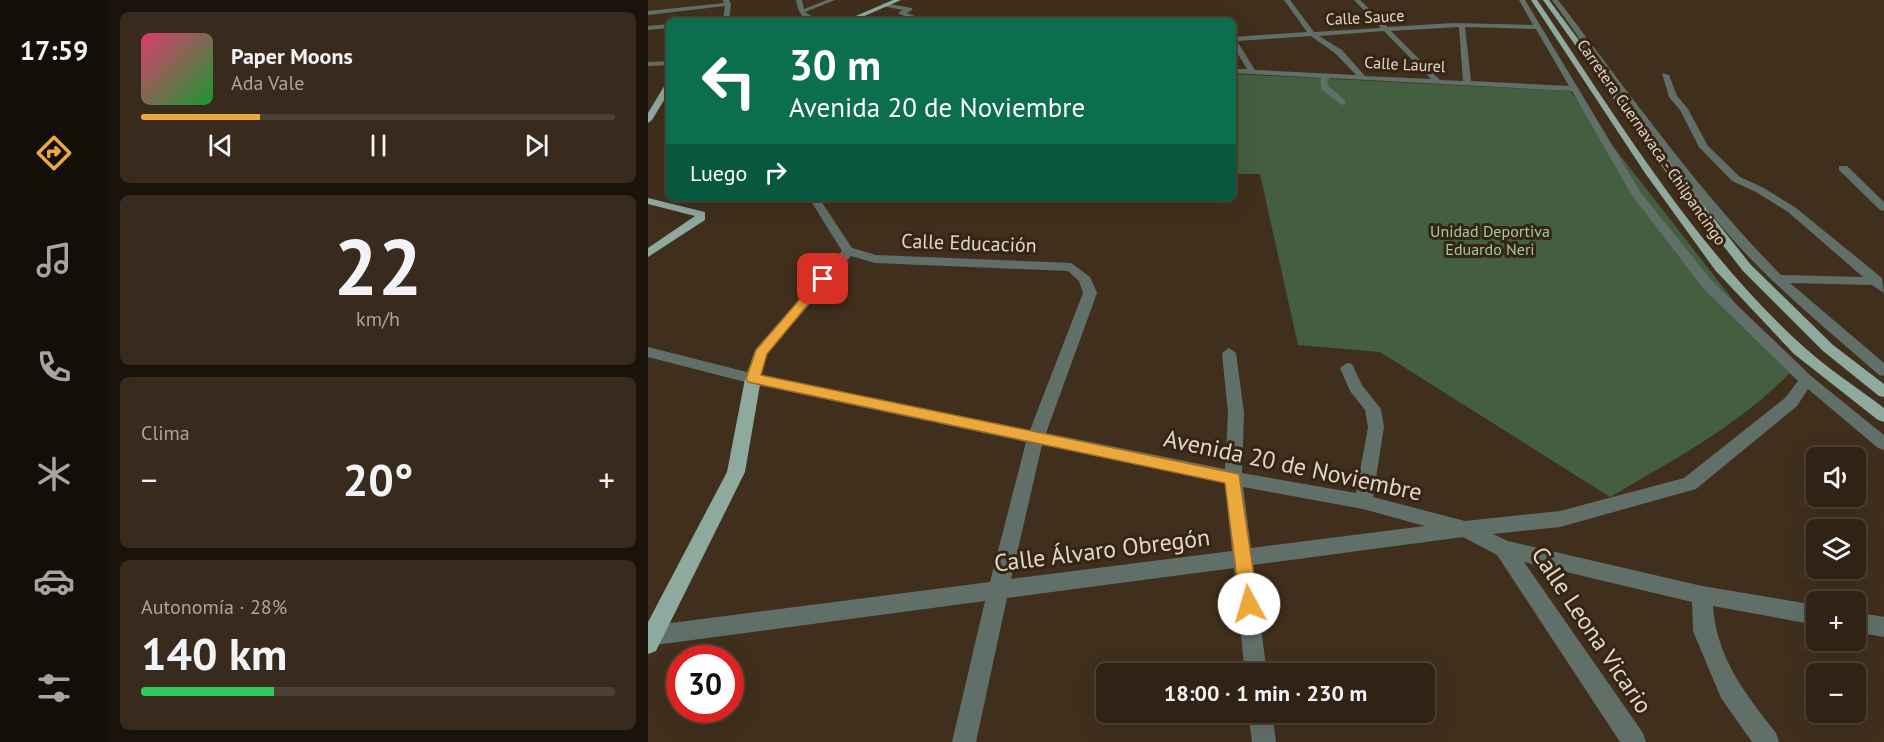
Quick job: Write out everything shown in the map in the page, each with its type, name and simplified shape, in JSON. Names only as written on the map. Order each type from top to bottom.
[{"type":"main road","points":[[854,18],[898,0]]},
{"type":"main road","name":"Carretera Cuernavaca - Chilpancingo","points":[[1534,0],[1650,173],[1719,267],[1799,351],[1884,416]]},
{"type":"main road","name":"Carretera Cuernavaca - Chilpancingo","points":[[1546,0],[1673,174],[1746,268],[1828,348],[1884,392]]},
{"type":"main road","points":[[648,120],[666,90]]},
{"type":"main road","points":[[648,201],[701,214],[699,220],[648,253]]},
{"type":"main road","points":[[650,639],[736,472],[753,379]]},
{"type":"street","points":[[799,0],[801,12],[805,18]]},
{"type":"street","points":[[801,12],[832,0]]},
{"type":"street","points":[[1287,0],[1312,34],[1339,52],[1362,76]]},
{"type":"street","points":[[1357,0],[1437,81]]},
{"type":"street","points":[[1522,0],[1535,27],[1636,194],[1708,285],[1806,380],[1884,444]]},
{"type":"street","points":[[1556,0],[1682,170],[1732,232],[1778,279],[1884,371]]},
{"type":"street","points":[[648,13],[727,2],[726,18]]},
{"type":"street","points":[[884,5],[910,9],[901,13],[914,17],[912,18]]},
{"type":"street","points":[[1462,25],[1467,83]]},
{"type":"street","name":"Calle Sauce","points":[[1236,39],[1462,25],[1535,27]]},
{"type":"street","points":[[648,27],[666,26]]},
{"type":"street","points":[[1236,44],[1252,72]]},
{"type":"street","points":[[648,64],[666,63]]},
{"type":"street","name":"Calle Laurel","points":[[1236,71],[1362,76],[1574,89]]},
{"type":"street","points":[[1665,75],[1673,97],[1684,109],[1704,147],[1736,179],[1760,190],[1792,210],[1878,281],[1884,289]]},
{"type":"street","points":[[1328,76],[1323,80],[1324,87],[1342,102]]},
{"type":"street","points":[[1843,168],[1884,208]]},
{"type":"street","points":[[753,379],[760,353],[848,251],[816,201]]},
{"type":"street","name":"Calle Educación","points":[[848,251],[875,259],[1071,267],[1085,280],[1090,293],[1036,436]]},
{"type":"street","points":[[1778,279],[1878,281]]},
{"type":"street","name":"Avenida 20 de Noviembre","points":[[648,351],[753,379],[1233,478],[1363,502],[1465,529],[1504,549],[1702,595],[1806,613]]},
{"type":"street","points":[[1229,353],[1236,413],[1233,478],[1255,663]]},
{"type":"street","points":[[1347,368],[1355,387],[1373,409],[1376,427],[1363,502]]},
{"type":"street","name":"Calle Álvaro Obregón","points":[[650,639],[1000,588],[1560,519],[1690,483],[1791,402],[1806,380]]},
{"type":"street","points":[[964,742],[1012,529],[1036,436]]},
{"type":"street","name":"Calle Leona Vicario","points":[[1504,549],[1634,742]]},
{"type":"street","points":[[1702,595],[1704,631],[1729,690],[1767,742]]},
{"type":"street","points":[[1866,624],[1884,627]]},
{"type":"street","points":[[1261,723],[1264,742]]},
{"type":"green space","name":"Unidad Deportiva Eduardo Neri","points":[[1236,74],[1570,91],[1790,373],[1769,393],[1726,426],[1610,497],[1380,352],[1298,345],[1260,174],[1236,174]]},
{"type":"route","points":[[823,279],[760,353],[753,379],[1233,478],[1249,604]]}]
